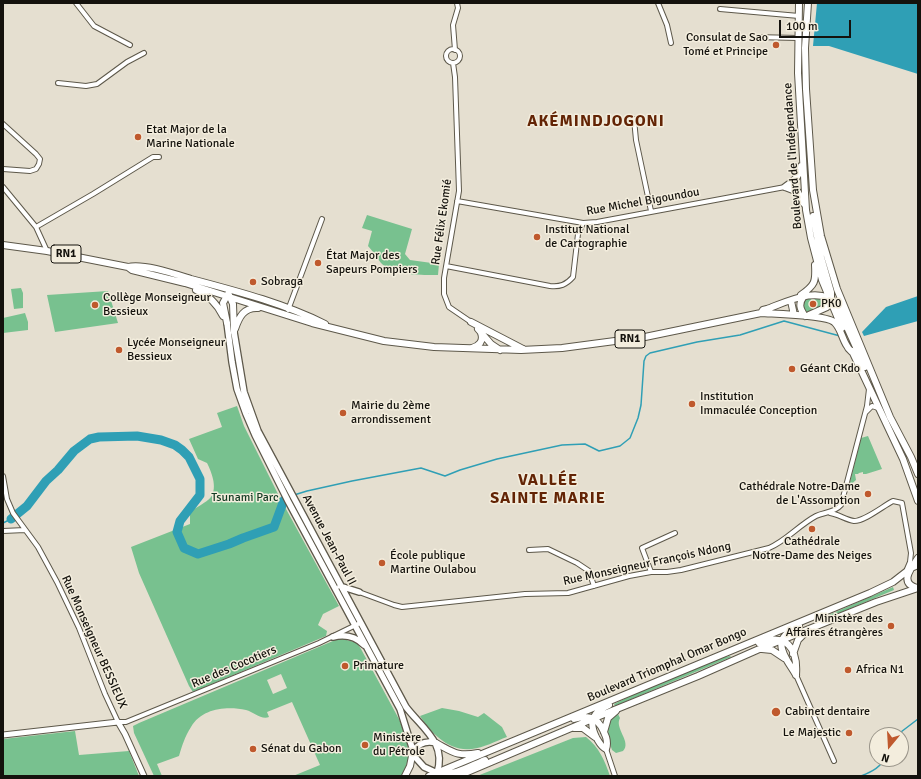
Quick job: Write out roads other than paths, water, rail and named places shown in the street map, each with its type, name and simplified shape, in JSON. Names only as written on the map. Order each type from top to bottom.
[{"type":"main road","name":"Boulevard de l'Indépendance","points":[[799,3],[798,73],[806,210],[822,280],[848,340]]},
{"type":"main road","name":"Boulevard de l'Indépendance","points":[[808,3],[805,61],[813,190],[821,236],[834,280],[879,389],[918,474]]},
{"type":"main road","points":[[785,186],[794,181],[799,175],[802,159]]},
{"type":"main road","points":[[785,186],[798,192],[806,210]]},
{"type":"main road","points":[[801,296],[816,295],[830,299],[831,292],[821,257],[814,221],[811,200],[813,190]]},
{"type":"main road","name":"RN1","points":[[3,245],[47,250],[128,267],[132,270],[228,295],[268,309],[286,310]]},
{"type":"main road","points":[[814,249],[815,282],[813,286],[801,296],[800,307],[805,316],[829,319],[842,326]]},
{"type":"main road","name":"RN1","points":[[128,267],[134,265],[179,275],[314,318],[334,328],[370,338],[397,343],[471,349],[525,350],[562,348],[612,342],[761,313],[805,316],[826,309],[830,299]]},
{"type":"main road","points":[[179,275],[219,288],[228,295],[233,304],[234,332]]},
{"type":"main road","points":[[163,277],[206,295],[219,308],[227,322]]},
{"type":"main road","points":[[227,322],[223,302],[228,295],[234,293],[286,310]]},
{"type":"main road","name":"RN1","points":[[761,313],[763,310],[791,301],[801,296]]},
{"type":"main road","points":[[791,301],[794,315]]},
{"type":"main road","points":[[234,332],[239,318],[245,310],[253,307],[268,309]]},
{"type":"main road","name":"Avenue Jean-Paul II","points":[[227,322],[232,362],[239,396],[255,435],[287,498],[406,707],[436,743]]},
{"type":"main road","points":[[471,322],[496,349]]},
{"type":"main road","points":[[471,322],[525,350]]},
{"type":"main road","name":"Avenue Jean-Paul II","points":[[234,332],[243,387],[250,410],[263,442],[349,603],[368,649],[400,709],[413,751]]},
{"type":"main road","points":[[471,349],[480,344],[483,338],[480,332]]},
{"type":"main road","points":[[488,332],[497,341],[496,349]]},
{"type":"main road","points":[[848,340],[872,381],[879,389]]},
{"type":"main road","points":[[848,340],[878,408],[903,458],[918,501]]},
{"type":"main road","points":[[918,558],[908,571],[907,577],[909,583],[913,587],[918,588]]},
{"type":"main road","points":[[908,571],[918,565]]},
{"type":"main road","name":"Boulevard Triomphal Omar Bongo","points":[[429,776],[436,775],[493,749],[858,598],[893,582],[908,571]]},
{"type":"main road","points":[[893,582],[897,594]]},
{"type":"main road","points":[[340,586],[359,592]]},
{"type":"main road","name":"Boulevard Triomphal Omar Bongo","points":[[458,776],[757,650],[897,594],[918,588]]},
{"type":"main road","points":[[349,603],[351,595],[359,592]]},
{"type":"main road","points":[[796,675],[785,659],[781,647],[782,640],[786,634],[791,630],[858,598]]},
{"type":"main road","points":[[794,654],[799,638],[810,630]]},
{"type":"main road","points":[[333,637],[344,635],[355,638],[368,649]]},
{"type":"main road","points":[[717,656],[734,653],[772,638],[782,640],[788,644],[794,654],[796,662],[796,675]]},
{"type":"main road","points":[[757,650],[772,650],[785,659]]},
{"type":"main road","points":[[539,730],[557,726],[582,717],[593,718],[598,722],[604,732],[608,743],[606,749],[601,746],[596,738],[592,725],[593,718],[596,712],[640,688]]},
{"type":"main road","points":[[604,732],[606,723],[610,716],[621,708]]},
{"type":"main road","points":[[570,728],[583,728],[596,738]]},
{"type":"main road","points":[[405,776],[413,751],[418,745],[424,742],[431,741],[451,752],[460,754],[476,754],[493,749]]},
{"type":"main road","points":[[436,743],[439,757],[439,766],[436,775]]},
{"type":"main road","points":[[413,751],[420,764],[436,775],[450,774],[492,758],[509,754]]},
{"type":"street","points":[[76,3],[94,26],[130,45]]},
{"type":"street","points":[[455,50],[448,52],[446,56],[448,62],[457,62],[459,58],[458,52],[455,50],[453,25],[458,8],[457,3]]},
{"type":"street","points":[[658,3],[663,14],[671,43]]},
{"type":"street","points":[[720,9],[799,16]]},
{"type":"street","points":[[754,37],[798,38]]},
{"type":"street","points":[[58,83],[86,86],[97,84],[127,62],[144,52]]},
{"type":"street","name":"Rue Félix Ekomié","points":[[453,63],[455,77],[459,185],[446,266],[444,289],[447,304],[454,311],[471,322]]},
{"type":"street","points":[[634,119],[636,140],[651,211]]},
{"type":"street","points":[[3,124],[40,159],[36,169],[30,171],[3,169]]},
{"type":"street","points":[[36,227],[153,157],[159,157]]},
{"type":"street","name":"Rue Michel Bigoundou","points":[[457,201],[583,223],[597,222],[785,186]]},
{"type":"street","points":[[3,187],[36,227],[47,250]]},
{"type":"street","points":[[286,310],[322,219]]},
{"type":"street","points":[[446,266],[550,286],[564,285],[573,277],[578,234],[583,223]]},
{"type":"street","points":[[866,412],[870,389]]},
{"type":"street","points":[[866,412],[872,406],[878,408]]},
{"type":"street","name":"Rue Monseigneur François Ndong","points":[[359,592],[402,607],[525,594],[568,592],[629,576],[651,572],[681,570],[769,548],[776,545],[797,528],[816,516],[834,511],[841,505],[866,412]]},
{"type":"street","name":"Rue Monseigneur BESSIEUX","points":[[3,476],[7,499],[13,513],[46,560],[79,628],[105,694],[144,776]]},
{"type":"street","points":[[823,513],[834,514],[854,521],[860,520],[893,501],[902,503],[911,553],[908,571]]},
{"type":"street","points":[[3,531],[25,530]]},
{"type":"street","points":[[651,572],[642,548],[675,533]]},
{"type":"street","points":[[528,550],[548,549],[577,563],[588,571],[594,586]]},
{"type":"street","name":"Rue des Cocotiers","points":[[118,722],[126,722],[333,637],[358,624]]},
{"type":"street","points":[[796,675],[834,761]]},
{"type":"street","points":[[3,735],[118,722]]},
{"type":"street","points":[[606,749],[615,776]]},
{"type":"water","points":[[817,3],[918,3],[918,74],[829,46],[813,46]]},
{"type":"water","points":[[918,296],[918,321],[864,336],[862,332],[886,307]]},
{"type":"waterway","points":[[294,495],[352,481],[421,468],[445,476],[497,459],[562,445],[585,444],[599,451],[620,446],[630,438],[638,418],[641,405],[644,361],[646,356],[650,353],[697,342],[740,335],[784,321],[840,336]]},
{"type":"waterway","points":[[11,519],[27,506],[46,481],[58,470],[74,451],[90,439],[99,437],[137,436],[161,440],[175,445],[189,457],[200,479],[200,495],[180,521],[177,532],[184,548],[198,554],[274,527],[284,500]]},
{"type":"waterway","points":[[3,523],[11,519]]},
{"type":"waterway","points":[[908,727],[918,719]]},
{"type":"waterway","points":[[861,776],[878,767]]},
{"type":"place","name":"Consulat de Sao Tomé et Principe","points":[[776,45]]},
{"type":"place","name":"Etat Major de la Marine Nationale","points":[[138,137]]},
{"type":"place","name":"Institut National de Cartographie","points":[[537,237]]},
{"type":"place","name":"État Major des Sapeurs Pompiers","points":[[318,263]]},
{"type":"place","name":"Sobraga","points":[[253,282]]},
{"type":"place","name":"PK0","points":[[813,304]]},
{"type":"place","name":"Collège Monseigneur Bessieux","points":[[95,305]]},
{"type":"place","name":"Lycée Monseigneur Bessieux","points":[[119,350]]},
{"type":"place","name":"Géant CKdo","points":[[792,369]]},
{"type":"place","name":"Institution Immaculée Conception","points":[[692,404]]},
{"type":"place","name":"Mairie du 2ème arrondissement","points":[[343,413]]},
{"type":"place","name":"Cathédrale Notre-Dame de L'Assomption","points":[[868,494]]},
{"type":"place","name":"Cathédrale Notre-Dame des Neiges","points":[[812,529]]},
{"type":"place","name":"École publique Martine Oulabou","points":[[382,563]]},
{"type":"place","name":"Ministère des Affaires étrangères","points":[[891,626]]},
{"type":"place","name":"Primature","points":[[345,666]]},
{"type":"place","name":"Africa N1","points":[[848,670]]},
{"type":"place","name":"Cabinet dentaire","points":[[776,712]]},
{"type":"place","name":"Le Majestic","points":[[849,733]]},
{"type":"place","name":"Ministère du Pétrole","points":[[365,745]]},
{"type":"place","name":"Sénat du Gabon","points":[[253,749]]},
{"type":"district","name":"AKÉMINDJOGONI","points":[[596,122]]},
{"type":"district","name":"VALLÉE SAINTE MARIE","points":[[548,490]]},
{"type":"park label","name":"Tsunami Parc","points":[[245,498]]}]
